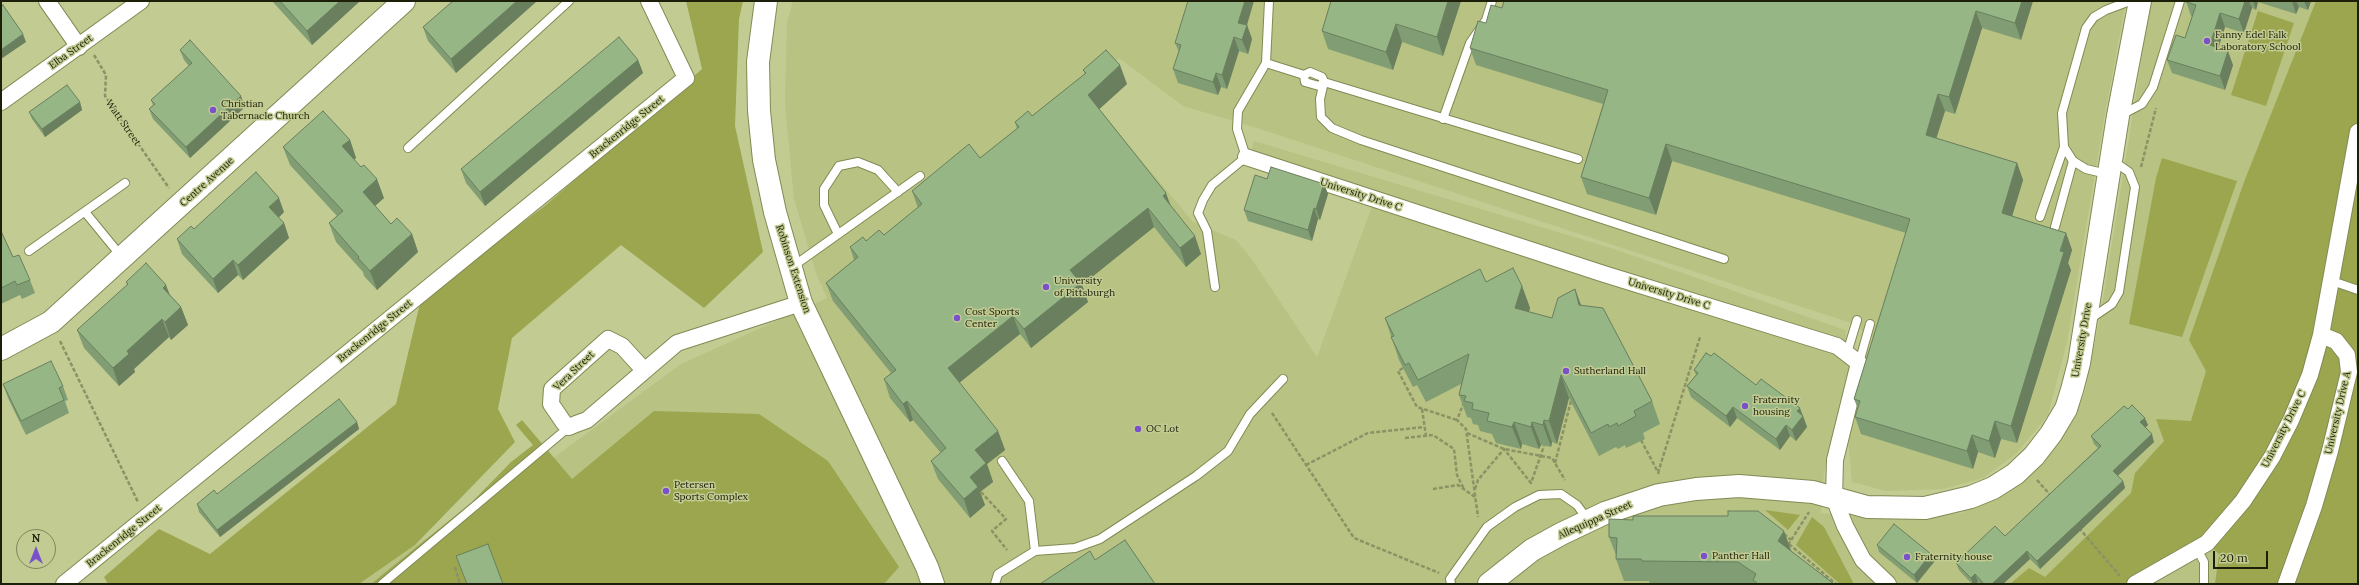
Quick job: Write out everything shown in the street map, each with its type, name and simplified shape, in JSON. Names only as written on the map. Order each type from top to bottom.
[{"type":"street","points":[[47,1],[86,50]]},
{"type":"street","name":"Elba Street","points":[[1,102],[86,50],[141,1]]},
{"type":"street","name":"Brackenridge Street","points":[[64,584],[686,78],[649,1]]},
{"type":"street","name":"Robinson Extension","points":[[766,1],[758,62],[760,125],[764,160],[775,212],[792,267],[801,303],[928,567],[933,584]]},
{"type":"street","name":"University Drive","points":[[1834,498],[1867,507],[1925,508],[1978,494],[1993,488],[2015,474],[2034,456],[2051,434],[2066,409],[2079,363],[2118,116],[2140,1]]},
{"type":"street","name":"Centre Avenue","points":[[1,349],[52,322],[123,258],[395,4]]},
{"type":"street","points":[[2321,335],[2358,132]]},
{"type":"street","name":"University Drive C","points":[[1246,157],[1611,277],[1837,346],[1853,358]]},
{"type":"street","points":[[569,427],[587,420],[677,343],[801,303]]},
{"type":"street","name":"University Drive C","points":[[2128,581],[2207,543],[2243,501],[2272,457],[2300,399],[2310,375],[2321,335]]},
{"type":"street","name":"University Drive A","points":[[2286,584],[2328,458],[2349,372],[2347,355],[2336,341],[2321,335]]},
{"type":"street","name":"Vera Street","points":[[569,427],[551,404],[552,389],[608,339],[622,346],[644,370]]},
{"type":"street","points":[[1853,358],[1835,460],[1834,498],[1845,526],[1863,560],[1888,584]]},
{"type":"street","name":"Allequippa Street","points":[[1489,584],[1532,550],[1588,520],[1629,504],[1659,495],[1696,489],[1739,486],[1813,492],[1834,498]]},
{"type":"lane","points":[[408,148],[569,1]]},
{"type":"lane","points":[[1215,287],[1208,231],[1198,213],[1203,200],[1212,185],[1246,157],[1238,129],[1238,111],[1266,62],[1269,1]]},
{"type":"lane","points":[[1443,119],[1470,43],[1486,20],[1492,1]]},
{"type":"lane","points":[[2040,217],[2064,147],[2062,113],[2086,28],[2094,17],[2106,10],[2130,1]]},
{"type":"lane","points":[[2118,116],[2142,104],[2153,87],[2180,1]]},
{"type":"lane","points":[[1266,62],[1304,75],[1306,82],[1319,86],[1324,82]]},
{"type":"lane","points":[[1324,82],[1578,159]]},
{"type":"lane","points":[[1324,82],[1320,99],[1321,117],[1332,128],[1361,140],[1724,259]]},
{"type":"lane","points":[[2064,147],[2073,161],[2086,169],[2111,167]]},
{"type":"lane","points":[[2055,227],[2073,161]]},
{"type":"lane","points":[[838,234],[824,205],[824,189],[839,166],[858,162],[878,170],[898,192]]},
{"type":"lane","points":[[792,267],[920,176]]},
{"type":"lane","points":[[29,251],[125,183]]},
{"type":"lane","points":[[84,212],[123,258]]},
{"type":"lane","points":[[2332,281],[2358,290]]},
{"type":"lane","points":[[1853,358],[1857,320]]},
{"type":"lane","points":[[1853,358],[1870,324]]},
{"type":"lane","points":[[995,584],[998,574],[1035,551],[1075,548],[1100,539],[1196,476],[1228,451],[1250,414],[1283,379]]},
{"type":"lane","points":[[382,584],[569,427]]},
{"type":"lane","points":[[1002,461],[1029,501],[1035,551]]},
{"type":"lane","points":[[1451,584],[1450,579],[1487,527],[1515,507],[1539,495],[1562,494],[1577,506],[1588,520]]},
{"type":"lane","points":[[2197,549],[2204,562],[2204,584]]},
{"type":"path","name":"Watt Street","points":[[86,50],[106,75],[105,96],[169,188]]},
{"type":"path","points":[[2140,170],[2157,105]]},
{"type":"path","points":[[1658,474],[1700,337]]},
{"type":"path","points":[[60,341],[140,506]]},
{"type":"path","points":[[1403,368],[1398,371],[1417,407],[1457,420],[1463,424],[1467,433],[1478,520]]},
{"type":"path","points":[[1457,420],[1465,399]]},
{"type":"path","points":[[1555,463],[1571,401]]},
{"type":"path","points":[[1422,409],[1426,436]]},
{"type":"path","points":[[1272,413],[1354,538],[1439,573]]},
{"type":"path","points":[[1306,465],[1368,433],[1424,427]]},
{"type":"path","points":[[1467,433],[1504,449],[1552,458],[1565,480]]},
{"type":"path","points":[[1405,438],[1433,435],[1454,449],[1457,475],[1464,489]]},
{"type":"path","points":[[1641,440],[1662,480]]},
{"type":"path","points":[[1504,449],[1531,483],[1543,456],[1544,446]]},
{"type":"path","points":[[1475,492],[1478,480],[1504,449]]},
{"type":"path","points":[[2034,476],[2056,502]]},
{"type":"path","points":[[1433,489],[1458,485],[1475,497]]},
{"type":"path","points":[[981,492],[1006,519],[992,531],[1007,550]]},
{"type":"path","points":[[1786,549],[1812,507]]},
{"type":"path","points":[[2076,524],[2128,581]]},
{"type":"path","points":[[1780,531],[1791,540]]},
{"type":"path","points":[[1789,544],[1836,584]]},
{"type":"path","points":[[455,567],[460,584]]},
{"type":"shaded area","points":[[686,1],[743,1],[739,19],[735,126],[763,252],[704,308],[621,245],[512,338],[498,409],[515,442],[415,545],[359,584],[108,584],[104,577],[159,529],[210,554],[396,404],[421,299],[546,205],[702,69]]},
{"type":"shaded area","name":"University of Pittsburgh","points":[[793,1],[2126,1],[2104,119],[2067,342],[2048,415],[2016,454],[1983,478],[1944,489],[1886,491],[1852,482],[1848,440],[1876,340],[1851,323],[1254,127],[1183,106],[1119,58],[1084,91],[1193,222],[1236,240],[1251,258],[1317,357],[1372,206],[1247,166],[1254,141],[1614,249],[1845,330],[1852,366],[1824,472],[1821,513],[1881,519],[1920,519],[1961,513],[2003,495],[2021,483],[2037,469],[2058,444],[2076,415],[2085,392],[2102,306],[2151,1],[2358,1],[2358,584],[359,584],[415,545],[518,484],[681,364],[827,298],[817,276],[794,199],[785,104],[787,23]]},
{"type":"shaded area","points":[[2316,1],[2358,1],[2358,584],[2215,584],[2219,554],[2207,543],[2135,584],[2010,584],[2029,568],[2045,577],[2131,493],[2135,473],[2164,441],[2156,419],[2191,421],[2206,371],[2189,340],[2244,182]]},
{"type":"shaded area","points":[[2258,11],[2294,23],[2266,106],[2231,95]]},
{"type":"shaded area","points":[[2162,158],[2237,181],[2182,337],[2129,324],[2156,178]]},
{"type":"shaded area","name":"Petersen Sports Complex","points":[[654,411],[759,414],[828,461],[899,567],[884,584],[371,584],[472,502],[511,462],[533,445],[516,425],[522,420],[572,479]]},
{"type":"shaded area","points":[[1765,510],[1800,515],[1788,530]]},
{"type":"shaded area","points":[[1812,517],[1824,527],[1854,584],[1840,584],[1796,545]]},
{"type":"building","points":[[280,1],[340,1],[307,31]]},
{"type":"building","points":[[453,1],[517,1],[451,59],[423,27]]},
{"type":"building","points":[[1188,1],[1245,1],[1238,23],[1247,25],[1242,40],[1234,37],[1222,75],[1216,73],[1213,82],[1173,69],[1181,45],[1175,43]]},
{"type":"building","points":[[1331,1],[1448,1],[1437,37],[1396,24],[1386,52],[1322,31]]},
{"type":"building","points":[[1504,1],[2022,1],[2015,23],[1976,11],[1949,97],[1938,94],[1926,135],[2017,163],[2002,213],[2066,233],[2060,251],[2064,252],[2011,426],[1995,421],[1989,441],[1972,435],[1967,451],[1855,417],[1860,401],[1854,399],[1910,219],[1666,144],[1649,198],[1581,177],[1608,90],[1470,48],[1478,21],[1486,23],[1491,5],[1502,8]]},
{"type":"building","points":[[2186,1],[2245,1],[2239,19],[2220,13],[2210,45],[2228,51],[2220,76],[2167,60],[2176,35],[2185,38],[2196,5]]},
{"type":"building","points":[[3,5],[23,34],[1,50],[1,6]]},
{"type":"building","points":[[619,37],[638,60],[480,192],[461,169]]},
{"type":"building","points":[[190,40],[241,96],[186,147],[149,109],[155,104],[151,100],[192,63],[180,50]]},
{"type":"building","name":"Cost Sports Center","points":[[1106,50],[1120,65],[1088,95],[1166,193],[1163,196],[1195,236],[1180,248],[1148,208],[1070,270],[1081,283],[1024,329],[1013,316],[948,368],[998,431],[975,450],[986,463],[970,477],[978,487],[964,499],[931,461],[946,448],[907,401],[903,404],[884,379],[896,370],[826,283],[858,257],[850,247],[863,237],[866,241],[879,230],[884,235],[922,204],[912,191],[969,144],[980,158],[1019,127],[1015,122],[1028,111],[1032,116],[1086,73],[1083,70]]},
{"type":"building","points":[[67,85],[80,102],[42,129],[29,112]]},
{"type":"building","points":[[323,111],[350,140],[342,146],[361,167],[364,165],[377,179],[363,192],[391,224],[397,218],[412,234],[370,271],[329,223],[343,211],[283,147]]},
{"type":"building","points":[[1271,167],[1324,184],[1316,209],[1314,208],[1308,230],[1244,210],[1255,175],[1267,179]]},
{"type":"building","points":[[256,172],[279,198],[269,207],[284,223],[238,265],[233,260],[213,279],[177,239],[191,226],[194,229]]},
{"type":"building","points":[[1,231],[13,257],[19,255],[30,280],[17,285],[15,281],[1,288]]},
{"type":"building","points":[[146,263],[166,285],[163,288],[181,307],[165,322],[162,319],[127,351],[129,354],[113,368],[77,330],[128,284],[126,282]]},
{"type":"building","name":"Sutherland Hall","points":[[1513,268],[1522,286],[1515,308],[1552,318],[1558,298],[1575,289],[1579,305],[1603,308],[1652,401],[1634,411],[1636,416],[1618,426],[1617,423],[1609,427],[1608,424],[1591,433],[1561,375],[1549,421],[1544,420],[1543,425],[1532,422],[1531,427],[1514,422],[1512,427],[1487,421],[1489,413],[1472,409],[1473,403],[1464,401],[1466,396],[1459,395],[1469,354],[1418,380],[1409,363],[1405,365],[1391,337],[1394,336],[1385,318],[1480,269],[1486,282]]},
{"type":"building","name":"Fraternity housing","points":[[1706,353],[1711,356],[1714,353],[1756,385],[1761,379],[1800,408],[1797,411],[1803,416],[1792,430],[1786,425],[1776,439],[1733,407],[1726,416],[1687,386],[1698,373],[1694,370]]},
{"type":"building","points":[[51,361],[63,386],[59,388],[64,400],[21,421],[3,384]]},
{"type":"building","points":[[339,399],[357,422],[217,530],[197,504],[214,490],[217,494]]},
{"type":"building","points":[[2132,405],[2145,418],[2140,422],[2152,434],[2113,471],[2123,481],[2037,561],[2027,551],[1992,584],[1984,584],[1975,574],[1971,578],[1956,563],[1995,526],[2005,536],[2101,446],[2091,436],[2124,406],[2128,409]]},
{"type":"building","points":[[1728,511],[1758,511],[1784,531],[1778,541],[1834,584],[1758,584],[1753,580],[1756,574],[1738,562],[1642,561],[1641,559],[1616,559],[1617,538],[1609,537],[1609,519],[1633,520],[1633,516],[1728,516]]},
{"type":"building","name":"Fraternity house","points":[[1894,524],[1931,554],[1914,575],[1877,545]]},
{"type":"building","points":[[1125,540],[1155,584],[1040,584],[1090,551],[1095,560]]},
{"type":"building","points":[[488,544],[503,584],[467,584],[456,556]]},
{"type":"place","name":"Fanny Edel Falk Laboratory School","points":[[2207,41]]},
{"type":"place","name":"Christian Tabernacle Church","points":[[213,110]]},
{"type":"place","name":"University of Pittsburgh","points":[[1046,287]]},
{"type":"place","name":"Cost Sports Center","points":[[957,318]]},
{"type":"place","name":"Sutherland Hall","points":[[1566,371]]},
{"type":"place","name":"Fraternity housing","points":[[1745,406]]},
{"type":"place","name":"OC Lot","points":[[1138,429]]},
{"type":"place","name":"Petersen Sports Complex","points":[[666,491]]},
{"type":"place","name":"Panther Hall","points":[[1704,556]]},
{"type":"place","name":"Fraternity house","points":[[1907,557]]}]
